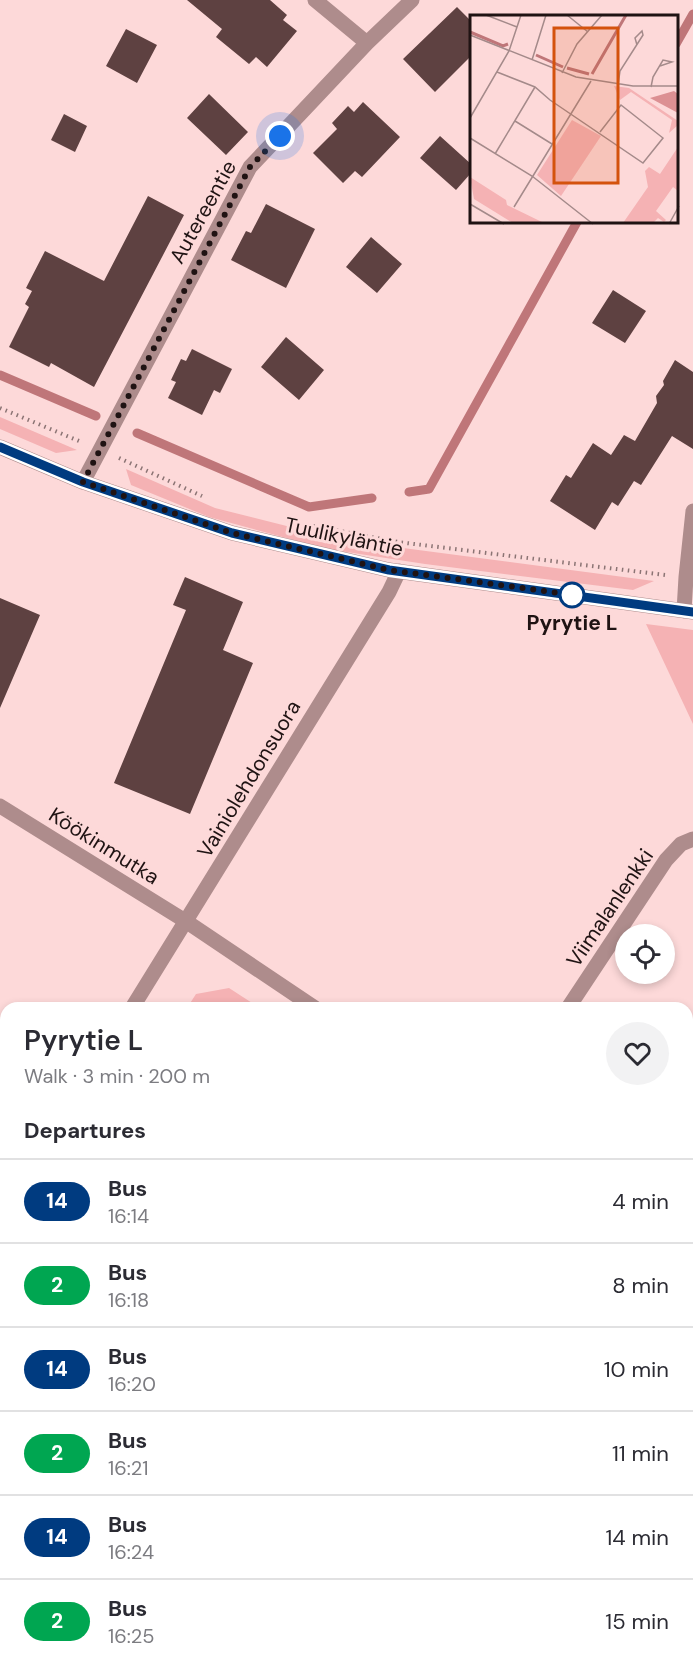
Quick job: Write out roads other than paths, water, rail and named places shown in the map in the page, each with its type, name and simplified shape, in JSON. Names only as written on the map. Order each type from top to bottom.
[{"type":"street","points":[[315,0],[367,43]]},
{"type":"street","name":"Autereentie","points":[[83,482],[250,167],[367,43],[412,0]]},
{"type":"street","name":"Tuulikyläntie","points":[[0,447],[83,482],[232,533],[399,571],[689,611]]},
{"type":"street","points":[[689,611],[686,577],[693,511]]},
{"type":"street","name":"Vainiolehdonsuora","points":[[136,1002],[187,922],[399,571]]},
{"type":"street","name":"Köökinmutka","points":[[0,806],[187,922]]},
{"type":"street","name":"Viimalanlenkki","points":[[572,1002],[666,860],[681,844],[693,838]]},
{"type":"street","points":[[187,922],[306,1002]]},
{"type":"waterway","points":[[678,40],[693,14]]},
{"type":"waterway","points":[[409,492],[429,489],[576,224]]},
{"type":"waterway","points":[[0,375],[96,416]]},
{"type":"waterway","points":[[137,433],[309,507],[372,498]]},
{"type":"place","name":"Pyrytie L","points":[[572,595]]}]
